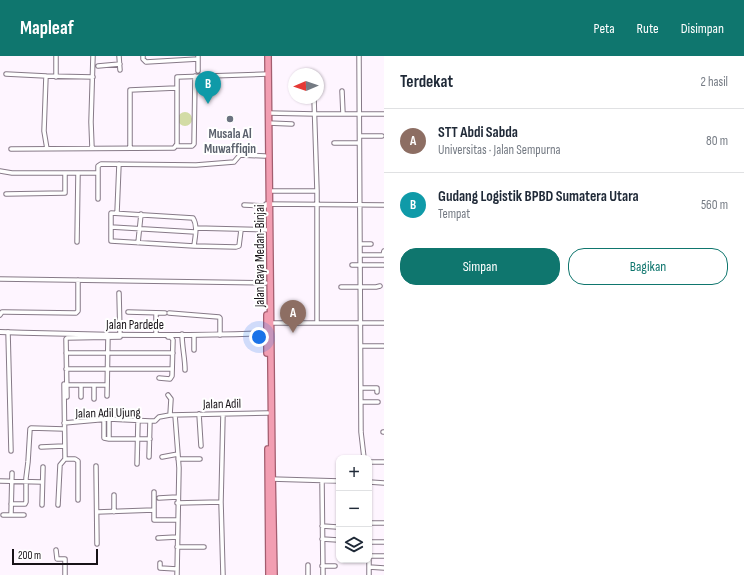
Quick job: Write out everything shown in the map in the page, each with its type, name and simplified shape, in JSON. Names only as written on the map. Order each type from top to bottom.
[{"type":"highway","name":"Jalan Raya Medan-Binjai","points":[[265,56],[270,191],[267,205]]},
{"type":"highway","name":"Jalan Raya Medan-Binjai","points":[[268,56],[266,74],[265,156],[268,230],[269,323],[269,575]]},
{"type":"highway","name":"Jalan Raya Medan-Binjai","points":[[268,230],[266,283],[269,323]]},
{"type":"highway","name":"Jalan Raya Medan-Binjai","points":[[269,334],[268,413],[270,479]]},
{"type":"highway","name":"Jalan Raya Medan-Binjai","points":[[270,505],[274,575]]},
{"type":"street","points":[[56,56],[56,77]]},
{"type":"street","points":[[92,148],[91,122],[93,56]]},
{"type":"street","points":[[119,56],[120,70]]},
{"type":"street","points":[[143,56],[143,59],[146,62],[198,58],[198,71]]},
{"type":"street","points":[[359,56],[359,205],[361,287],[360,432],[364,455]]},
{"type":"street","points":[[98,66],[120,64]]},
{"type":"street","points":[[6,74],[56,77],[92,77]]},
{"type":"street","points":[[176,146],[177,77],[266,74]]},
{"type":"street","points":[[46,76],[44,131],[47,149]]},
{"type":"street","points":[[11,149],[174,148],[176,146],[192,146],[194,144],[195,76]]},
{"type":"street","points":[[130,148],[130,90],[176,88]]},
{"type":"street","points":[[342,91],[343,114]]},
{"type":"street","points":[[314,104],[317,191],[316,323]]},
{"type":"street","points":[[268,113],[384,114]]},
{"type":"street","points":[[268,123],[292,124]]},
{"type":"street","points":[[360,136],[382,136]]},
{"type":"street","points":[[334,143],[359,143]]},
{"type":"street","points":[[98,199],[98,166],[101,164],[196,165],[234,162],[240,155],[265,156]]},
{"type":"street","points":[[118,213],[120,164]]},
{"type":"street","points":[[0,172],[65,174],[98,173]]},
{"type":"street","points":[[6,194],[65,193],[65,174]]},
{"type":"street","points":[[77,242],[78,174]]},
{"type":"street","points":[[270,191],[317,191]]},
{"type":"street","points":[[244,205],[384,205]]},
{"type":"street","points":[[194,246],[196,230],[195,220],[193,218],[111,213],[111,241],[194,246],[238,247],[241,230]]},
{"type":"street","points":[[138,243],[141,214]]},
{"type":"street","points":[[111,227],[140,229],[268,230]]},
{"type":"street","points":[[360,244],[371,244]]},
{"type":"street","points":[[360,255],[383,255],[384,251]]},
{"type":"street","points":[[352,265],[383,265]]},
{"type":"street","points":[[0,279],[266,283]]},
{"type":"street","points":[[0,315],[2,312],[76,313],[78,311],[78,280]]},
{"type":"street","points":[[341,287],[380,286]]},
{"type":"street","points":[[119,293],[120,334]]},
{"type":"street","points":[[128,312],[219,317],[220,335]]},
{"type":"street","points":[[156,313],[156,335]]},
{"type":"street","points":[[269,323],[384,324]]},
{"type":"street","name":"Jalan Pardede","points":[[0,332],[108,336],[120,334],[269,334]]},
{"type":"street","points":[[8,332],[10,451]]},
{"type":"street","points":[[58,505],[60,465],[65,459],[64,334]]},
{"type":"street","points":[[182,334],[182,348],[185,355],[185,370]]},
{"type":"street","points":[[194,335],[194,350]]},
{"type":"street","points":[[107,396],[108,336]]},
{"type":"street","points":[[67,397],[67,338],[108,336],[171,337],[173,340],[173,352],[171,378],[159,378]]},
{"type":"street","points":[[361,346],[383,346]]},
{"type":"street","points":[[66,353],[173,352]]},
{"type":"street","points":[[66,369],[172,369]]},
{"type":"street","points":[[66,385],[107,386]]},
{"type":"street","points":[[81,386],[81,397]]},
{"type":"street","points":[[94,386],[94,398]]},
{"type":"street","points":[[361,388],[377,388],[377,392]]},
{"type":"street","points":[[168,395],[171,399],[170,415]]},
{"type":"street","points":[[361,402],[378,402]]},
{"type":"street","name":"Jalan Adil","points":[[175,414],[268,413]]},
{"type":"street","points":[[175,414],[179,468],[177,497],[177,575]]},
{"type":"street","name":"Jalan Adil Ujung","points":[[64,423],[104,419],[155,421],[159,417],[175,414]]},
{"type":"street","points":[[199,414],[201,446]]},
{"type":"street","points":[[223,414],[221,502],[223,575]]},
{"type":"street","points":[[104,419],[104,438],[150,440]]},
{"type":"street","points":[[109,419],[109,439]]},
{"type":"street","points":[[138,421],[138,464]]},
{"type":"street","points":[[149,457],[150,421]]},
{"type":"street","points":[[11,504],[26,503],[30,428],[64,429]]},
{"type":"street","points":[[41,446],[64,446]]},
{"type":"street","points":[[162,457],[178,456],[200,458]]},
{"type":"street","points":[[65,459],[75,459],[78,461],[78,500]]},
{"type":"street","points":[[372,462],[384,462]]},
{"type":"street","points":[[96,466],[97,544]]},
{"type":"street","points":[[42,505],[43,467]]},
{"type":"street","points":[[11,515],[12,473]]},
{"type":"street","points":[[270,479],[336,481]]},
{"type":"street","points":[[322,481],[323,575]]},
{"type":"street","points":[[0,482],[42,482]]},
{"type":"street","points":[[372,482],[384,483]]},
{"type":"street","points":[[154,492],[154,520],[177,520]]},
{"type":"street","points":[[114,494],[114,512]]},
{"type":"street","points":[[159,498],[177,497]]},
{"type":"street","points":[[177,502],[221,502]]},
{"type":"street","points":[[97,512],[154,510]]},
{"type":"street","points":[[3,515],[24,515]]},
{"type":"street","points":[[372,523],[384,524]]},
{"type":"street","points":[[322,526],[336,527]]},
{"type":"street","points":[[158,538],[177,537]]},
{"type":"street","points":[[322,539],[336,540]]},
{"type":"street","points":[[372,542],[384,542]]},
{"type":"street","points":[[177,546],[204,546]]},
{"type":"street","points":[[56,550],[57,559],[65,559],[65,575]]},
{"type":"street","points":[[372,556],[384,556]]},
{"type":"street","points":[[160,563],[160,568],[177,569]]},
{"type":"street","points":[[369,563],[369,575]]},
{"type":"street","points":[[308,565],[308,575]]},
{"type":"street","points":[[322,566],[335,566]]},
{"type":"street","points":[[369,567],[384,568]]},
{"type":"green space","points":[[182,112],[188,112],[192,116],[192,122],[188,126],[182,126],[178,122],[178,116]]},
{"type":"place","name":"Gudang Logistik BPBD Sumatera Utara","points":[[208,104]]},
{"type":"place","name":"Musala Al Muwaffiqin","points":[[230,119]]},
{"type":"place","name":"STT Abdi Sabda","points":[[293,333]]}]
